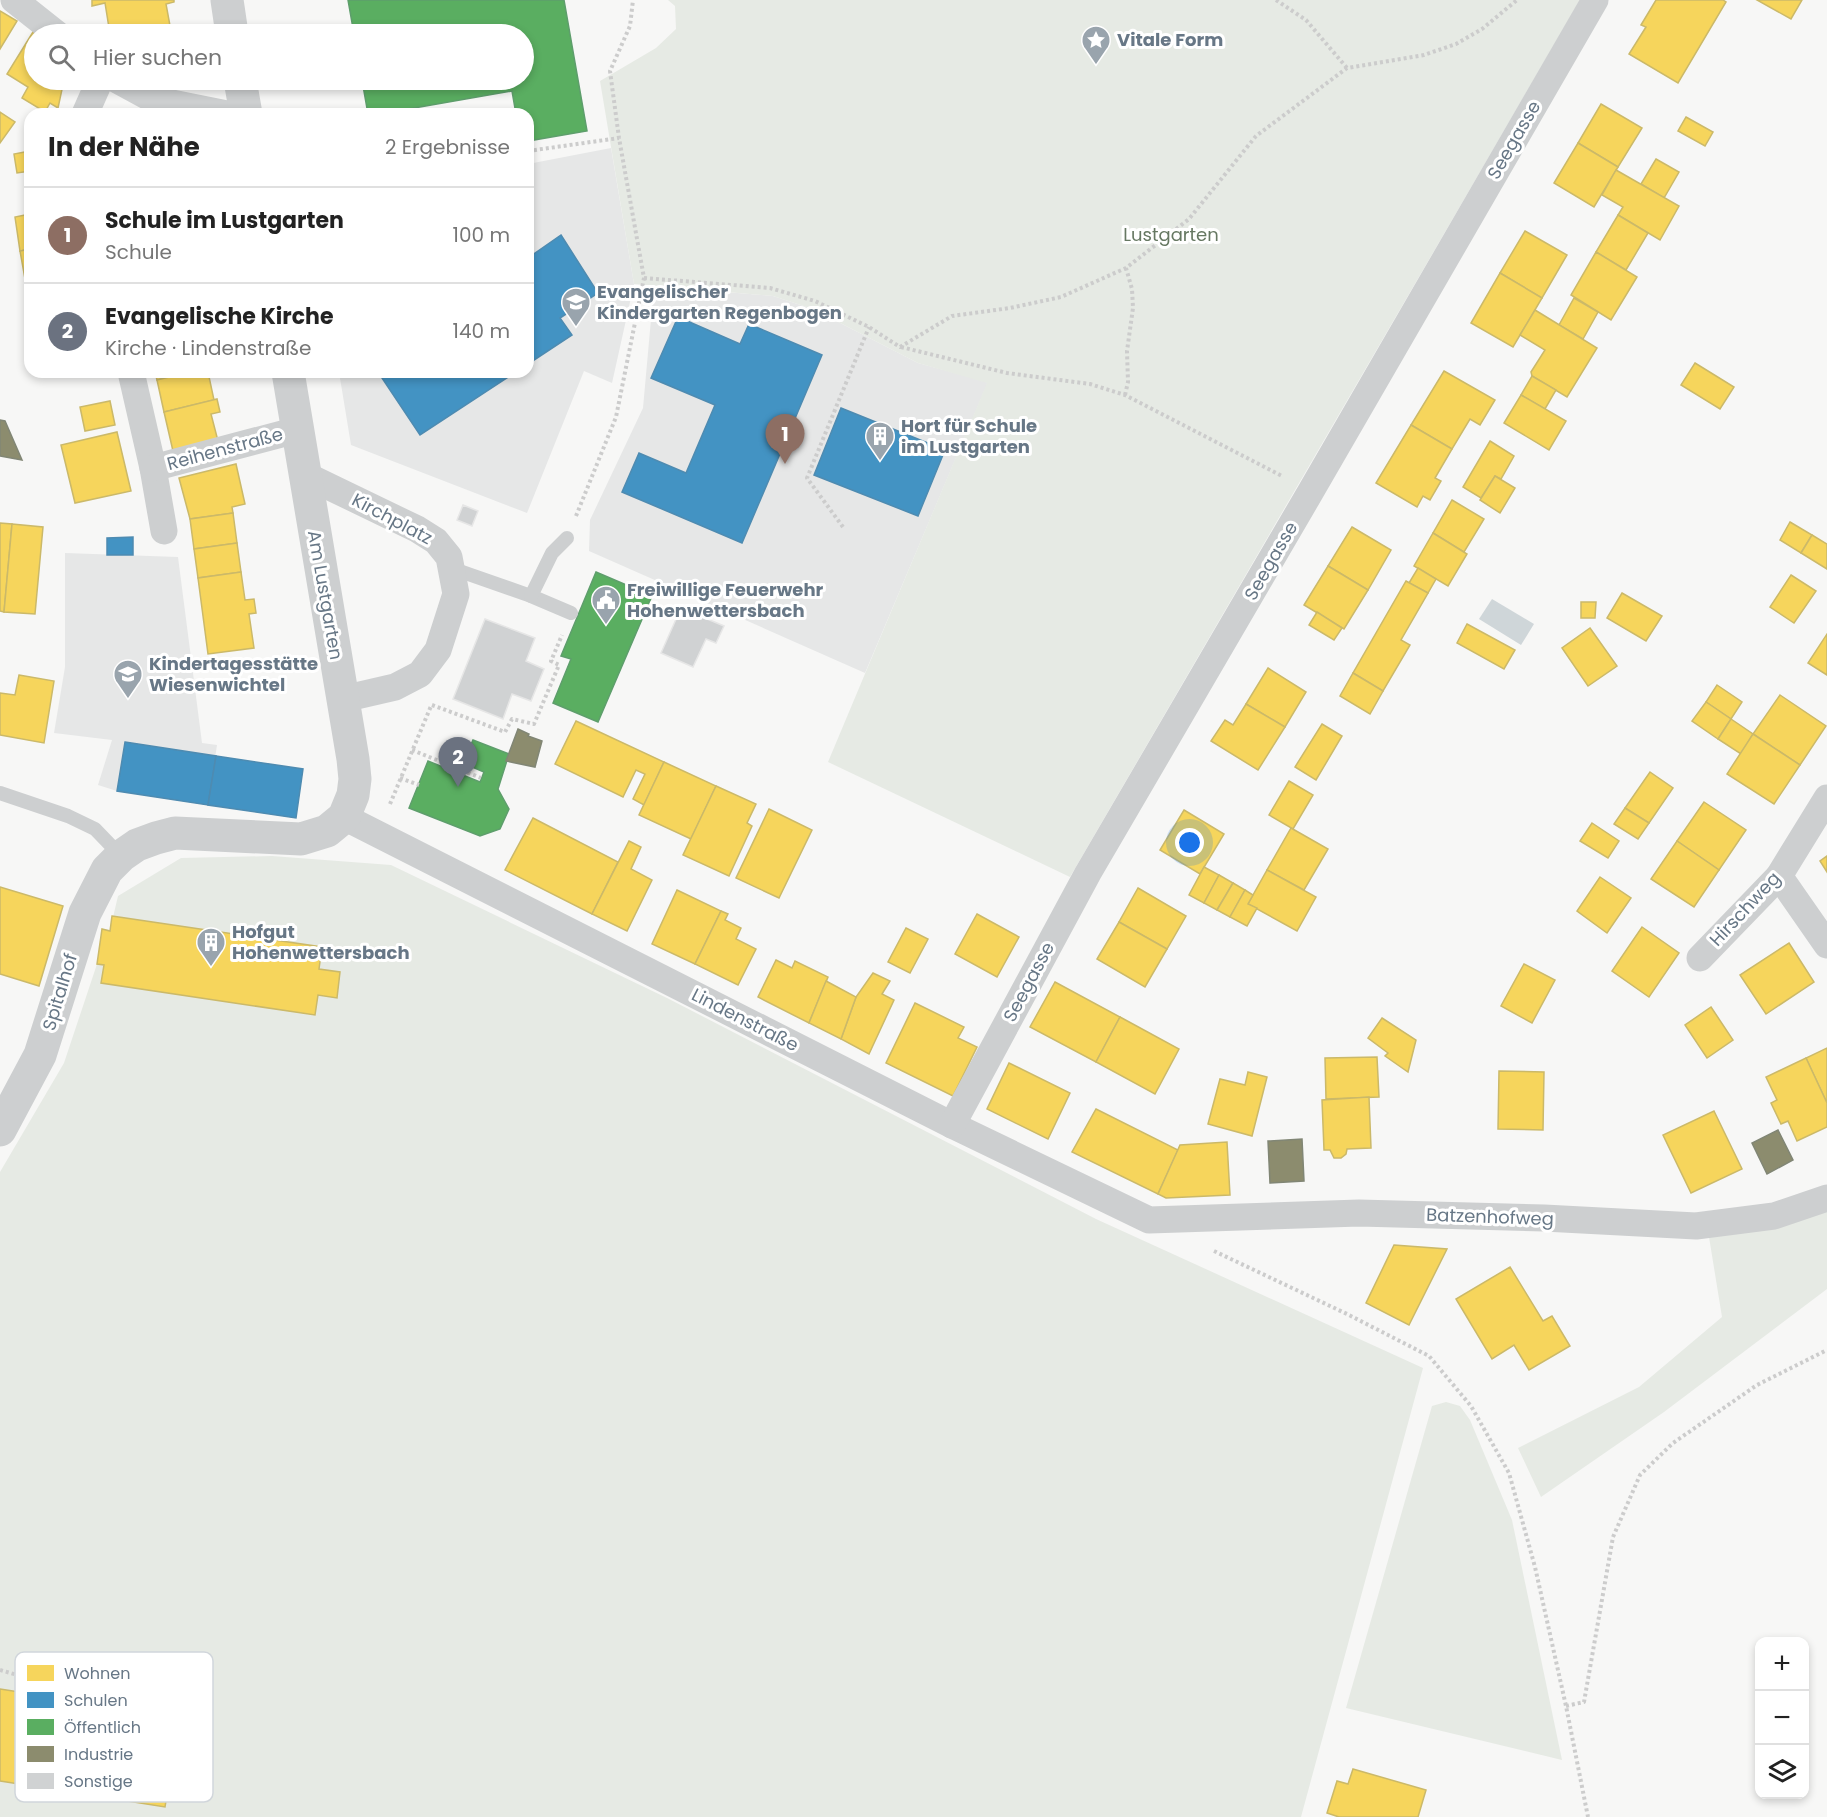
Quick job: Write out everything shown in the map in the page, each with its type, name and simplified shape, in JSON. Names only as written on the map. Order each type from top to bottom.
[{"type":"street","points":[[14,0],[44,24]]},
{"type":"street","points":[[226,0],[230,24]]},
{"type":"street","name":"Seegasse","points":[[952,1125],[1088,873],[1595,0]]},
{"type":"street","points":[[88,108],[96,90]]},
{"type":"street","points":[[135,90],[152,99],[197,108]]},
{"type":"street","points":[[242,90],[245,108]]},
{"type":"street","name":"Reihenstraße","points":[[132,378],[153,468],[164,531]]},
{"type":"street","name":"Am Lustgarten","points":[[289,378],[355,778],[353,795],[344,817]]},
{"type":"street","name":"Reihenstraße","points":[[153,468],[297,430]]},
{"type":"street","name":"Kirchplatz","points":[[305,475],[417,528],[436,541],[449,557],[456,594],[438,650],[420,674],[395,687],[343,699]]},
{"type":"street","name":"Hirschweg","points":[[1700,958],[1779,876],[1827,798]]},
{"type":"street","name":"Lindenstraße","points":[[344,817],[952,1125],[1149,1220]]},
{"type":"street","name":"Spitalhof","points":[[0,1130],[40,1054],[89,902],[106,870],[121,856],[137,845],[175,834],[301,839],[327,831],[344,817]]},
{"type":"street","points":[[1779,876],[1827,945]]},
{"type":"street","name":"Batzenhofweg","points":[[1149,1220],[1359,1213],[1544,1218],[1696,1226],[1774,1216],[1827,1198]]},
{"type":"lane","points":[[531,596],[552,553],[567,538]]},
{"type":"lane","points":[[451,568],[531,596],[571,613]]},
{"type":"lane","points":[[0,793],[68,816],[94,829],[121,856]]},
{"type":"path","points":[[567,538],[616,417],[644,278],[619,138],[610,71],[630,26],[633,0]]},
{"type":"path","points":[[1276,0],[1306,20],[1347,68]]},
{"type":"path","points":[[900,347],[952,316],[1010,308],[1060,297],[1126,268],[1189,219],[1256,136],[1347,68],[1424,55],[1456,44],[1482,29],[1517,0]]},
{"type":"path","points":[[534,150],[619,138]]},
{"type":"path","points":[[1125,395],[1128,382],[1127,351],[1133,308],[1132,290],[1126,268]]},
{"type":"path","points":[[644,278],[770,288],[815,301],[869,327],[900,347],[1007,373],[1090,384],[1125,395],[1311,491]]},
{"type":"path","points":[[843,527],[807,478],[869,327]]},
{"type":"path","points":[[376,835],[432,705],[505,732],[512,719],[534,724],[560,665],[551,661],[571,613]]},
{"type":"path","points":[[412,750],[481,778]]},
{"type":"path","points":[[400,778],[419,785]]},
{"type":"path","points":[[1211,1250],[1347,1314],[1429,1356],[1471,1406],[1509,1473],[1535,1567],[1566,1706],[1587,1817]]},
{"type":"path","points":[[1566,1706],[1584,1702],[1613,1537],[1640,1475],[1673,1443],[1757,1385],[1827,1350]]},
{"type":"path","points":[[0,1670],[15,1674]]},
{"type":"shaded area","name":"Evangelischer Kindergarten Regenbogen","points":[[611,148],[634,284],[612,383],[584,371],[527,513],[351,445],[340,378],[534,378],[534,163]]},
{"type":"shaded area","points":[[654,286],[773,296],[813,309],[918,363],[988,382],[865,673],[589,551],[590,520],[643,408]]},
{"type":"shaded area","name":"Kindertagesstätte Wiesenwichtel","points":[[65,553],[178,557],[202,743],[217,745],[208,805],[117,791],[98,785],[112,740],[54,733],[65,667]]},
{"type":"shaded area","points":[[1492,599],[1534,624],[1521,645],[1479,619]]},
{"type":"green space","name":"Lustgarten","points":[[668,0],[1580,0],[1070,877],[828,762],[987,383],[918,363],[813,309],[773,296],[634,284],[600,81],[656,48],[676,29],[675,6]]},
{"type":"green space","points":[[272,856],[391,865],[667,998],[1096,1219],[1423,1368],[1301,1817],[0,1817],[0,1172],[64,1063],[97,964],[102,929],[110,930],[118,896],[181,858]]},
{"type":"green space","points":[[1827,1208],[1827,1289],[1664,1412],[1541,1497],[1518,1448],[1639,1387],[1722,1317],[1709,1237]]},
{"type":"green space","points":[[1446,1402],[1460,1406],[1470,1420],[1512,1520],[1562,1760],[1346,1708],[1432,1406]]},
{"type":"building: Wohnen","points":[[92,0],[174,0],[166,4],[170,24],[108,24],[105,3],[92,6]]},
{"type":"building: Wohnen","points":[[1656,0],[1723,0],[1726,2],[1678,83],[1629,54],[1646,27],[1641,25]]},
{"type":"building: Wohnen","points":[[1757,0],[1802,0],[1791,19]]},
{"type":"building: Wohnen","points":[[0,11],[17,21],[0,49]]},
{"type":"building: Wohnen","points":[[24,47],[24,85],[7,74]]},
{"type":"building: Wohnen","points":[[26,90],[62,90],[58,108],[50,103],[47,108],[38,108],[22,98]]},
{"type":"building: Wohnen","points":[[1601,104],[1642,128],[1618,167],[1578,143]]},
{"type":"building: Wohnen","points":[[0,112],[15,122],[0,143]]},
{"type":"building: Wohnen","points":[[1686,117],[1713,132],[1705,146],[1678,131]]},
{"type":"building: Wohnen","points":[[1578,143],[1618,167],[1594,207],[1554,183]]},
{"type":"building: Wohnen","points":[[24,152],[24,172],[17,173],[14,154]]},
{"type":"building: Wohnen","points":[[1656,159],[1679,172],[1664,198],[1641,184]]},
{"type":"building: Wohnen","points":[[1616,170],[1679,206],[1660,240],[1618,215],[1623,207],[1602,195]]},
{"type":"building: Wohnen","points":[[24,215],[24,250],[20,251],[15,217]]},
{"type":"building: Wohnen","points":[[1618,215],[1648,233],[1626,270],[1596,252]]},
{"type":"building: Wohnen","points":[[1525,231],[1567,255],[1542,298],[1500,273]]},
{"type":"building: Wohnen","points":[[24,250],[24,273],[20,251]]},
{"type":"building: Wohnen","points":[[1596,252],[1637,277],[1611,320],[1571,295]]},
{"type":"building: Wohnen","points":[[1500,273],[1542,298],[1513,347],[1471,323]]},
{"type":"building: Wohnen","points":[[1574,298],[1598,312],[1583,339],[1559,325]]},
{"type":"building: Wohnen","points":[[1535,310],[1597,348],[1567,397],[1532,376],[1531,372],[1545,350],[1520,335]]},
{"type":"building: Wohnen","points":[[1695,363],[1734,387],[1720,409],[1681,385]]},
{"type":"building: Wohnen","points":[[1444,371],[1495,400],[1480,425],[1470,419],[1452,449],[1411,425]]},
{"type":"building: Wohnen","points":[[1532,376],[1556,390],[1545,409],[1521,395]]},
{"type":"building: Wohnen","points":[[209,378],[214,400],[164,412],[157,380]]},
{"type":"building: Wohnen","points":[[1521,395],[1566,421],[1549,450],[1504,423]]},
{"type":"building: Wohnen","points":[[217,399],[220,412],[211,414],[218,441],[173,451],[164,412]]},
{"type":"building: Wohnen","points":[[110,401],[115,425],[85,431],[80,407]]},
{"type":"building: Wohnen","points":[[1411,425],[1452,449],[1435,478],[1441,481],[1430,500],[1423,496],[1417,507],[1376,483]]},
{"type":"building: Wohnen","points":[[117,432],[131,491],[75,503],[61,445]]},
{"type":"building: Wohnen","points":[[1490,441],[1514,456],[1501,479],[1495,476],[1481,498],[1463,487]]},
{"type":"building: Wohnen","points":[[236,464],[245,504],[232,507],[233,513],[190,519],[179,478]]},
{"type":"building: Wohnen","points":[[1495,476],[1515,488],[1500,513],[1480,500]]},
{"type":"building: Wohnen","points":[[1452,500],[1484,519],[1464,552],[1433,533]]},
{"type":"building: Wohnen","points":[[233,513],[237,543],[194,549],[190,519]]},
{"type":"building: Wohnen","points":[[1790,522],[1812,535],[1801,553],[1780,540]]},
{"type":"building: Wohnen","points":[[0,523],[12,524],[4,612],[0,611]]},
{"type":"building: Wohnen","points":[[12,524],[43,527],[35,614],[4,612]]},
{"type":"building: Wohnen","points":[[1352,527],[1391,550],[1368,590],[1328,566]]},
{"type":"building: Wohnen","points":[[1433,533],[1467,554],[1448,586],[1414,566]]},
{"type":"building: Wohnen","points":[[1812,535],[1827,544],[1827,569],[1801,553]]},
{"type":"building: Wohnen","points":[[237,543],[241,572],[198,578],[194,549]]},
{"type":"building: Wohnen","points":[[1328,566],[1368,590],[1344,629],[1304,605]]},
{"type":"building: Wohnen","points":[[1418,568],[1436,579],[1428,593],[1409,583]]},
{"type":"building: Wohnen","points":[[241,572],[245,600],[254,599],[256,613],[249,614],[254,648],[208,654],[198,578]]},
{"type":"building: Wohnen","points":[[1791,575],[1816,591],[1794,623],[1770,607]]},
{"type":"building: Wohnen","points":[[1406,581],[1428,593],[1401,640],[1410,645],[1383,691],[1353,673]]},
{"type":"building: Wohnen","points":[[1622,593],[1662,616],[1646,641],[1607,618]]},
{"type":"building: Wohnen","points":[[1581,602],[1596,602],[1595,618],[1581,618]]},
{"type":"building: Wohnen","points":[[1317,612],[1342,628],[1334,640],[1309,625]]},
{"type":"building: Wohnen","points":[[1467,624],[1515,650],[1504,669],[1457,643]]},
{"type":"building: Wohnen","points":[[1590,628],[1617,666],[1588,686],[1562,648]]},
{"type":"building: Wohnen","points":[[1827,634],[1827,675],[1808,663]]},
{"type":"building: Wohnen","points":[[1268,668],[1306,692],[1285,727],[1246,704]]},
{"type":"building: Wohnen","points":[[1353,673],[1383,691],[1370,714],[1340,696]]},
{"type":"building: Wohnen","points":[[19,675],[54,681],[44,743],[0,735],[0,693],[15,695]]},
{"type":"building: Wohnen","points":[[1717,685],[1742,702],[1731,719],[1706,702]]},
{"type":"building: Wohnen","points":[[1780,695],[1826,726],[1800,765],[1753,734]]},
{"type":"building: Wohnen","points":[[1706,702],[1731,719],[1718,739],[1692,721]]},
{"type":"building: Wohnen","points":[[1246,704],[1285,727],[1258,770],[1211,741],[1225,720],[1233,725]]},
{"type":"building: Wohnen","points":[[1731,719],[1753,734],[1741,754],[1718,739]]},
{"type":"building: Wohnen","points":[[576,721],[664,762],[644,805],[633,799],[645,774],[636,770],[623,797],[555,764]]},
{"type":"building: Wohnen","points":[[1322,724],[1342,736],[1316,780],[1295,767]]},
{"type":"building: Wohnen","points":[[1753,734],[1800,765],[1774,804],[1727,774]]},
{"type":"building: Wohnen","points":[[664,762],[716,786],[691,839],[639,815]]},
{"type":"building: Wohnen","points":[[1650,772],[1673,788],[1649,823],[1625,808]]},
{"type":"building: Wohnen","points":[[1289,781],[1313,795],[1293,829],[1269,815]]},
{"type":"building: Wohnen","points":[[716,786],[756,804],[747,823],[752,826],[729,876],[683,855]]},
{"type":"building: Wohnen","points":[[1704,802],[1746,830],[1719,870],[1677,841]]},
{"type":"building: Wohnen","points":[[1625,808],[1649,823],[1638,839],[1614,824]]},
{"type":"building: Wohnen","points":[[769,809],[812,830],[779,898],[736,878]]},
{"type":"building: Wohnen","points":[[1184,810],[1224,834],[1200,874],[1160,850]]},
{"type":"building: Wohnen","points":[[533,818],[618,862],[592,914],[505,870]]},
{"type":"building: Wohnen","points":[[1592,823],[1619,841],[1608,858],[1580,841]]},
{"type":"building: Wohnen","points":[[1291,828],[1328,849],[1304,890],[1267,870]]},
{"type":"building: Wohnen","points":[[629,841],[641,847],[631,869],[652,880],[627,931],[592,914]]},
{"type":"building: Wohnen","points":[[1677,841],[1719,870],[1694,907],[1651,879]]},
{"type":"building: Wohnen","points":[[1827,856],[1827,872],[1820,861]]},
{"type":"building: Wohnen","points":[[1204,867],[1219,875],[1204,903],[1189,895]]},
{"type":"building: Wohnen","points":[[1267,870],[1316,897],[1297,931],[1248,904]]},
{"type":"building: Wohnen","points":[[1219,875],[1233,883],[1217,910],[1204,903]]},
{"type":"building: Wohnen","points":[[1600,877],[1631,898],[1607,933],[1577,911]]},
{"type":"building: Wohnen","points":[[1233,883],[1245,890],[1230,917],[1217,910]]},
{"type":"building: Wohnen","points":[[0,887],[63,906],[39,986],[0,974]]},
{"type":"building: Wohnen","points":[[1138,888],[1186,916],[1167,949],[1119,922]]},
{"type":"building: Wohnen","points":[[677,890],[721,911],[695,964],[652,944]]},
{"type":"building: Wohnen","points":[[1245,890],[1253,895],[1248,904],[1257,908],[1247,926],[1230,917]]},
{"type":"building: Wohnen","points":[[721,911],[728,914],[725,920],[741,928],[736,939],[756,949],[738,985],[695,964]]},
{"type":"building: Wohnen","points":[[977,914],[1019,937],[997,977],[955,954]]},
{"type":"building: Wohnen","name":"Hofgut Hohenwettersbach","points":[[112,916],[322,947],[319,969],[340,972],[337,998],[318,995],[315,1015],[101,983],[104,965],[97,964],[102,929],[110,931]]},
{"type":"building: Wohnen","points":[[1119,922],[1167,949],[1145,987],[1097,959]]},
{"type":"building: Wohnen","points":[[1642,927],[1679,953],[1649,997],[1612,971]]},
{"type":"building: Wohnen","points":[[906,928],[928,939],[910,973],[888,962]]},
{"type":"building: Wohnen","points":[[1789,943],[1814,982],[1766,1014],[1740,975]]},
{"type":"building: Wohnen","points":[[776,960],[792,968],[795,961],[828,977],[809,1023],[758,997]]},
{"type":"building: Wohnen","points":[[1524,964],[1555,980],[1532,1023],[1501,1006]]},
{"type":"building: Wohnen","points":[[873,973],[890,981],[882,994],[894,1000],[869,1054],[841,1039],[856,997]]},
{"type":"building: Wohnen","points":[[826,981],[856,997],[841,1039],[809,1023]]},
{"type":"building: Wohnen","points":[[1055,982],[1120,1017],[1096,1062],[1030,1027]]},
{"type":"building: Wohnen","points":[[915,1003],[964,1027],[958,1038],[977,1047],[953,1096],[886,1063]]},
{"type":"building: Wohnen","points":[[1711,1007],[1733,1040],[1707,1058],[1685,1025]]},
{"type":"building: Wohnen","points":[[1120,1017],[1179,1049],[1155,1094],[1096,1062]]},
{"type":"building: Wohnen","points":[[1382,1018],[1416,1040],[1408,1072],[1385,1056],[1388,1053],[1368,1038]]},
{"type":"building: Wohnen","points":[[1827,1048],[1827,1103],[1806,1058]]},
{"type":"building: Wohnen","points":[[1377,1057],[1379,1097],[1326,1099],[1325,1058]]},
{"type":"building: Wohnen","points":[[1806,1058],[1827,1103],[1827,1127],[1797,1141],[1788,1121],[1781,1124],[1771,1103],[1777,1100],[1766,1077]]},
{"type":"building: Wohnen","points":[[1009,1063],[1070,1093],[1048,1139],[987,1109]]},
{"type":"building: Wohnen","points":[[1499,1071],[1544,1072],[1543,1130],[1498,1129]]},
{"type":"building: Wohnen","points":[[1248,1072],[1267,1077],[1252,1136],[1208,1124],[1220,1079],[1245,1085]]},
{"type":"building: Wohnen","points":[[1369,1097],[1371,1148],[1347,1149],[1346,1154],[1341,1158],[1334,1158],[1330,1150],[1324,1150],[1322,1100]]},
{"type":"building: Wohnen","points":[[1096,1109],[1178,1150],[1158,1194],[1072,1152]]},
{"type":"building: Wohnen","points":[[1714,1111],[1742,1169],[1691,1193],[1663,1135]]},
{"type":"building: Wohnen","points":[[1227,1142],[1230,1195],[1166,1198],[1158,1194],[1180,1145]]},
{"type":"building: Wohnen","points":[[1394,1245],[1447,1249],[1409,1325],[1366,1303]]},
{"type":"building: Wohnen","points":[[1510,1267],[1543,1321],[1552,1316],[1570,1346],[1529,1370],[1514,1345],[1492,1359],[1456,1299]]},
{"type":"building: Wohnen","points":[[0,1689],[15,1691],[15,1783],[0,1781]]},
{"type":"building: Wohnen","points":[[1353,1769],[1426,1790],[1418,1817],[1339,1817],[1327,1813],[1337,1781],[1348,1784]]},
{"type":"building: Wohnen","points":[[133,1802],[166,1802],[165,1807]]},
{"type":"building: Schulen","points":[[561,235],[598,293],[560,318],[572,335],[534,360],[534,254]]},
{"type":"building: Schulen","points":[[678,317],[740,344],[749,324],[822,355],[742,543],[622,492],[639,453],[686,473],[715,405],[651,378]]},
{"type":"building: Schulen","points":[[382,378],[507,378],[420,435]]},
{"type":"building: Schulen","name":"Hort für Schule im Lustgarten","points":[[841,408],[945,450],[918,516],[814,475]]},
{"type":"building: Schulen","points":[[133,537],[133,555],[107,555],[107,538]]},
{"type":"building: Schulen","points":[[125,742],[216,756],[208,805],[117,791]]},
{"type":"building: Schulen","points":[[216,756],[303,769],[296,818],[208,805]]},
{"type":"building: Öffentlich","points":[[348,0],[564,0],[587,131],[534,140],[534,108],[515,108],[512,91],[414,108],[367,108],[364,90],[534,90],[534,24],[352,24]]},
{"type":"building: Öffentlich","name":"Freiwillige Feuerwehr Hohenwettersbach","points":[[596,572],[652,596],[598,722],[553,703],[571,659],[561,656]]},
{"type":"building: Öffentlich","points":[[473,740],[509,754],[498,789],[509,809],[500,829],[480,836],[409,808],[428,761],[480,782],[484,772],[463,763]]},
{"type":"building: Industrie","points":[[0,420],[5,421],[22,460],[0,456]]},
{"type":"building: Industrie","points":[[518,729],[542,741],[535,767],[506,761]]},
{"type":"building: Industrie","points":[[1778,1130],[1793,1160],[1767,1174],[1752,1143]]},
{"type":"building: Industrie","points":[[1302,1139],[1304,1181],[1270,1183],[1268,1141]]},
{"type":"building: Sonstige","points":[[463,505],[478,511],[472,526],[457,520]]},
{"type":"building: Sonstige","points":[[681,608],[724,626],[716,643],[706,639],[693,667],[661,653]]},
{"type":"building: Sonstige","points":[[485,619],[535,638],[526,661],[544,669],[531,701],[512,694],[503,719],[453,699]]},
{"type":"place","name":"Vitale Form","points":[[1096,66]]},
{"type":"place","name":"Evangelischer Kindergarten Regenbogen","points":[[576,328]]},
{"type":"place","name":"Hort für Schule im Lustgarten","points":[[880,462]]},
{"type":"place","name":"Schule im Lustgarten","points":[[785,464]]},
{"type":"place","name":"Freiwillige Feuerwehr Hohenwettersbach","points":[[606,626]]},
{"type":"place","name":"Kindertagesstätte Wiesenwichtel","points":[[128,700]]},
{"type":"place","name":"Evangelische Kirche","points":[[458,787]]},
{"type":"place","name":"Hofgut Hohenwettersbach","points":[[211,968]]}]
